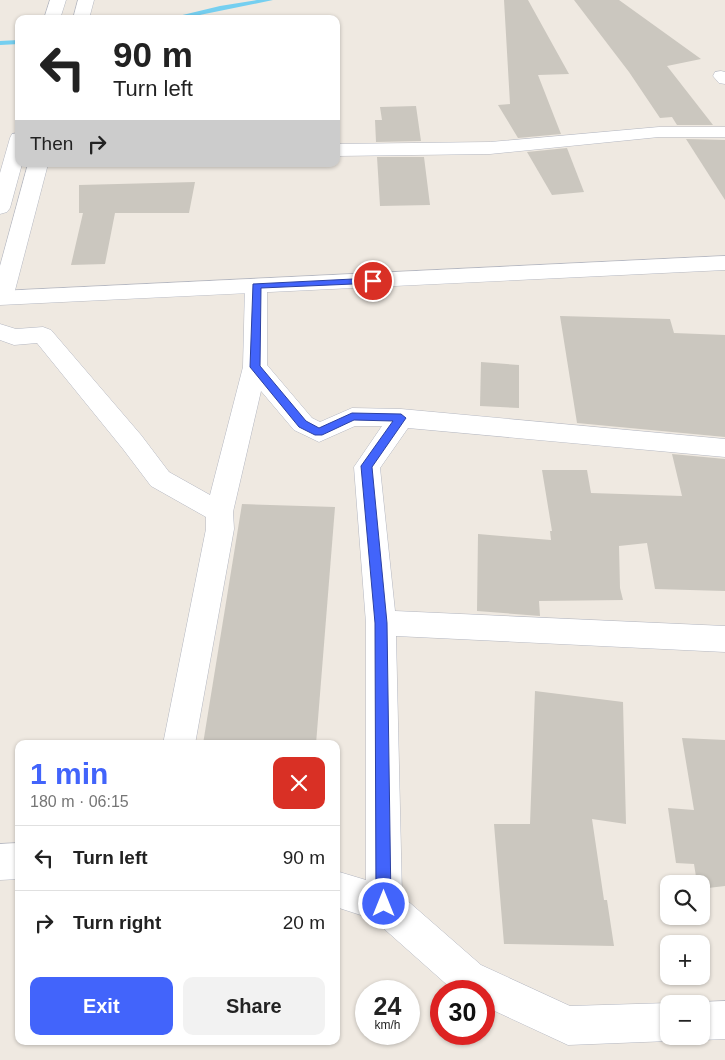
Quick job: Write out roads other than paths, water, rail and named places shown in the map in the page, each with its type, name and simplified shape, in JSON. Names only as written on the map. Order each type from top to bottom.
[{"type":"street","points":[[53,15],[58,0]]},
{"type":"street","points":[[82,15],[86,0]]},
{"type":"street","points":[[340,150],[490,148],[659,132],[725,132]]},
{"type":"street","points":[[0,208],[15,153]]},
{"type":"street","points":[[37,167],[1,300],[725,263]]},
{"type":"street","points":[[181,740],[220,529],[219,512],[255,367],[256,286]]},
{"type":"street","points":[[0,332],[14,336],[43,335],[132,442],[160,479],[219,512]]},
{"type":"street","points":[[255,367],[303,424],[319,433],[352,416],[401,418],[725,448]]},
{"type":"street","points":[[384,904],[381,623],[367,466],[401,418]]},
{"type":"street","points":[[381,623],[641,637],[725,639]]},
{"type":"street","points":[[0,862],[15,861]]},
{"type":"street","points":[[340,890],[384,904],[468,978],[568,1026],[660,1022]]},
{"type":"street","points":[[710,1020],[725,1020]]},
{"type":"waterway","points":[[188,15],[270,0]]},
{"type":"waterway","points":[[0,43],[15,42]]}]
